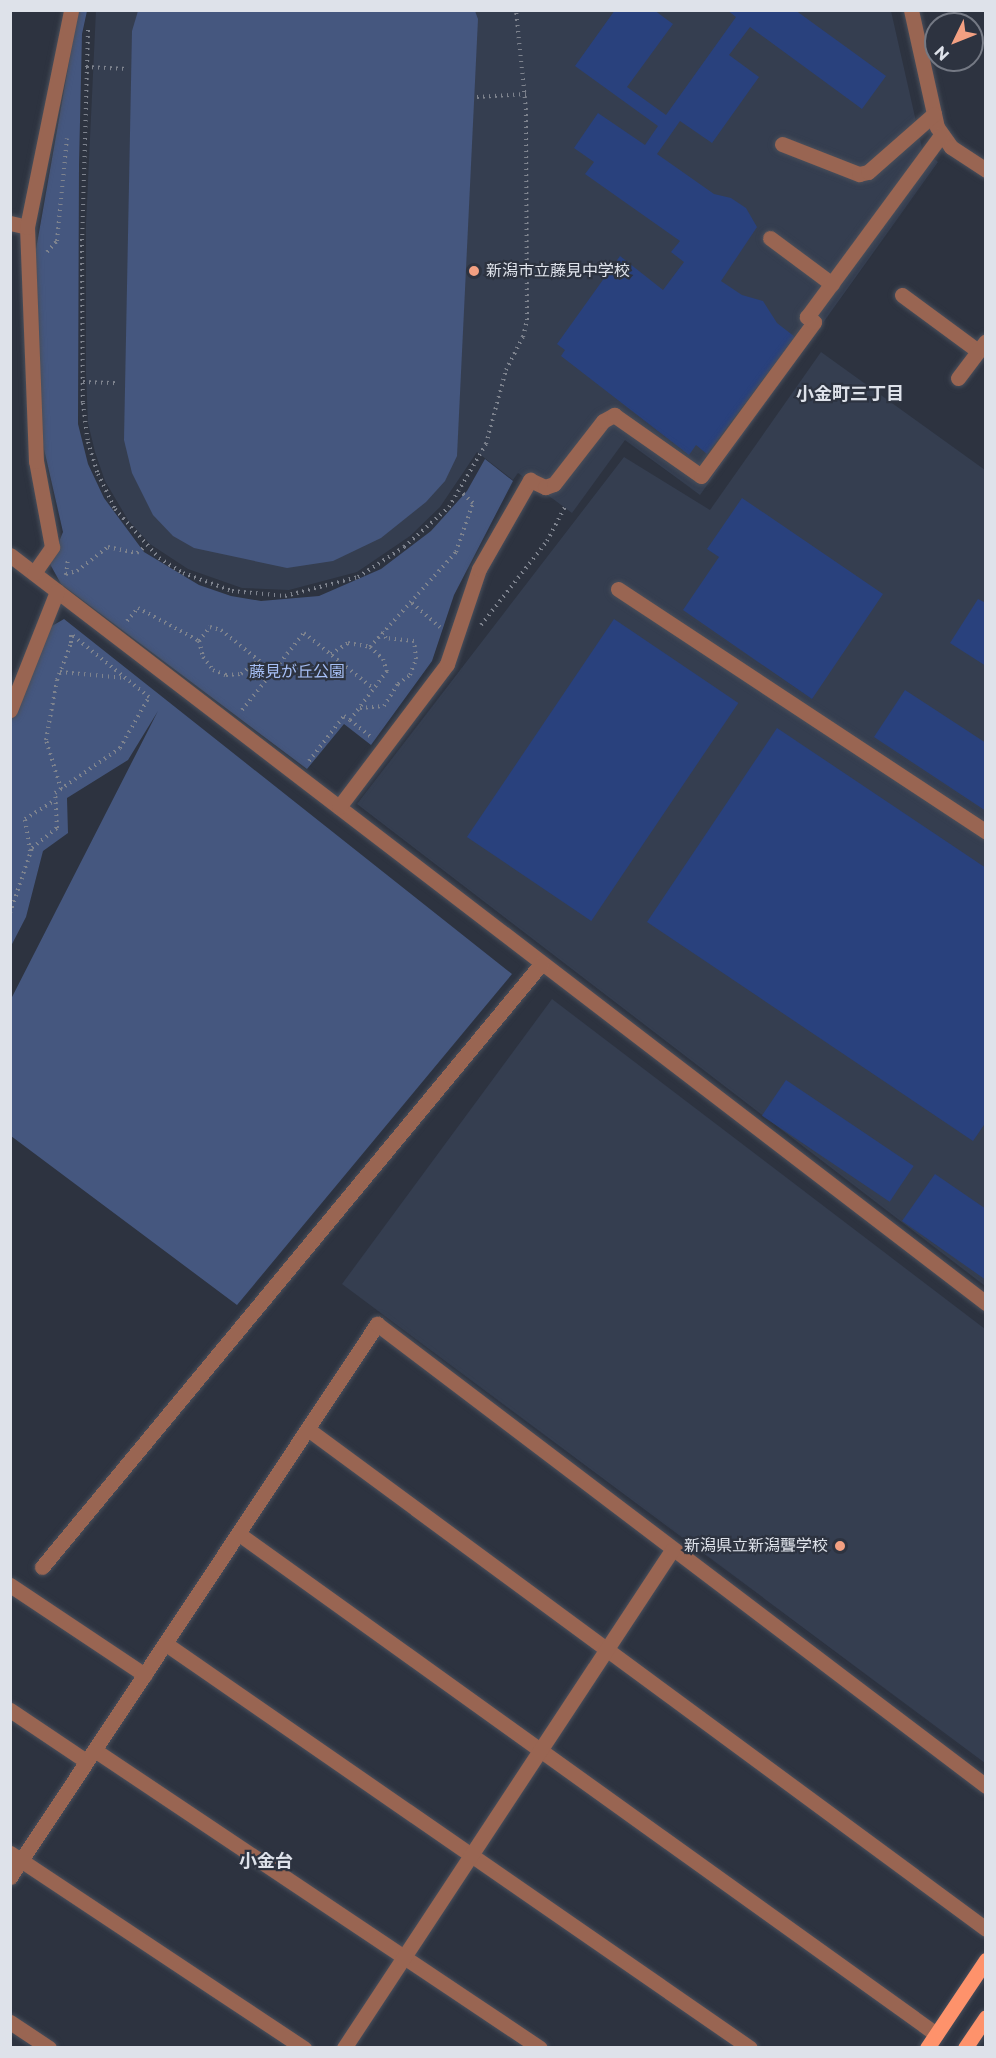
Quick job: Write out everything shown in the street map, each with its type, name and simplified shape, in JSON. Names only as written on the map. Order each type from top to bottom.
[{"type":"main road","points":[[927,2048],[986,1960]]},
{"type":"main road","points":[[965,2048],[986,2017]]},
{"type":"street","points":[[34,573],[52,547],[36,461],[27,227],[71,10]]},
{"type":"street","points":[[911,10],[934,114],[941,135],[951,147],[986,170]]},
{"type":"street","points":[[782,144],[859,174],[868,172],[934,114]]},
{"type":"street","points":[[339,807],[447,664],[455,632],[479,569],[530,480],[545,487],[554,484],[603,421],[615,415],[701,476],[813,322],[807,317],[941,135]]},
{"type":"street","points":[[10,223],[27,227]]},
{"type":"street","points":[[770,238],[831,284]]},
{"type":"street","points":[[902,295],[982,346],[958,378]]},
{"type":"street","points":[[10,555],[34,573],[57,584],[541,964],[986,1304]]},
{"type":"street","points":[[10,710],[57,584]]},
{"type":"street","points":[[618,589],[986,832]]},
{"type":"street","points":[[42,1567],[541,964]]},
{"type":"street","points":[[10,1877],[16,1857],[91,1756],[309,1430],[377,1324],[986,1786]]},
{"type":"street","points":[[309,1430],[986,1929]]},
{"type":"street","points":[[239,1534],[936,2034]]},
{"type":"street","points":[[344,2048],[672,1550]]},
{"type":"street","points":[[10,1585],[145,1675]]},
{"type":"street","points":[[165,1644],[472,1853],[750,2048]]},
{"type":"street","points":[[10,1710],[91,1756],[405,1957],[540,2048]]},
{"type":"street","points":[[16,1857],[304,2048]]},
{"type":"street","points":[[10,2022],[49,2048]]},
{"type":"path","points":[[88,24],[83,382],[84,424],[98,474],[115,509],[146,546],[183,573],[232,591],[262,596],[296,594],[336,586],[378,565],[429,527],[460,490],[486,444],[506,370],[523,337],[526,320],[525,94],[516,10]]},
{"type":"path","points":[[86,67],[128,69]]},
{"type":"path","points":[[477,97],[525,94]]},
{"type":"path","points":[[44,256],[57,241],[68,127]]},
{"type":"path","points":[[83,382],[119,383]]},
{"type":"path","points":[[370,647],[456,552],[473,503],[460,490]]},
{"type":"path","points":[[477,631],[548,541],[566,505]]},
{"type":"path","points":[[66,574],[77,572],[108,547],[137,553],[146,546]]},
{"type":"path","points":[[57,584],[66,574],[69,552]]},
{"type":"path","points":[[66,574],[75,581]]},
{"type":"path","points":[[412,603],[433,624],[455,632]]},
{"type":"path","points":[[126,621],[138,608],[199,641],[203,657],[213,670],[226,675],[241,674],[259,660]]},
{"type":"path","points":[[118,615],[135,628]]},
{"type":"path","points":[[199,641],[210,627],[221,630],[273,672]]},
{"type":"path","points":[[360,708],[384,706],[398,684],[410,675],[416,659],[414,642],[386,638],[382,632]]},
{"type":"path","points":[[242,710],[304,633],[374,689]]},
{"type":"path","points":[[10,914],[13,897],[30,853],[57,828],[54,793],[61,789],[120,748],[149,696],[70,634],[71,643],[60,672],[46,740],[61,789]]},
{"type":"path","points":[[331,654],[348,643],[370,647],[383,659],[387,671],[350,720]]},
{"type":"path","points":[[60,672],[126,678]]},
{"type":"path","points":[[233,703],[250,716]]},
{"type":"path","points":[[300,756],[308,762],[344,716],[384,748]]},
{"type":"path","points":[[30,853],[25,819],[55,800]]},
{"type":"shaded area","name":"新潟市立藤見中学校","points":[[96,10],[891,11],[922,148],[938,162],[700,495],[625,440],[572,513],[518,473],[513,480],[477,452],[440,507],[410,536],[357,572],[289,590],[242,588],[188,569],[150,544],[128,520],[105,481],[95,452],[88,423],[86,374],[86,224]]},
{"type":"shaded area","points":[[821,352],[985,470],[985,1286],[357,804],[624,457],[710,510]]},
{"type":"shaded area","name":"新潟県立新潟聾学校","points":[[552,999],[985,1329],[985,1763],[342,1284]]},
{"type":"green space","name":"藤見が丘公園","points":[[78,11],[87,11],[82,34],[79,165],[78,424],[88,464],[104,498],[144,552],[199,585],[231,596],[261,601],[319,596],[381,569],[431,531],[467,491],[485,459],[513,481],[454,595],[432,661],[371,745],[344,724],[307,769],[61,584],[50,564],[63,532],[41,436],[35,255]]},
{"type":"green space","points":[[138,11],[475,11],[478,19],[457,456],[445,481],[426,502],[381,538],[333,561],[287,568],[194,548],[173,536],[153,515],[132,473],[124,440],[132,31]]},
{"type":"green space","points":[[64,619],[512,974],[237,1305],[11,1136],[11,999],[158,711],[128,760],[67,798],[68,833],[43,851],[26,917],[11,946],[10,710],[40,633]]},
{"type":"building","points":[[615,10],[654,10],[673,24],[627,87],[666,115],[736,17],[727,10],[795,10],[886,76],[862,109],[750,27],[729,55],[759,77],[712,143],[680,121],[657,154],[714,194],[731,198],[746,208],[757,227],[721,281],[742,295],[763,301],[777,323],[795,337],[707,454],[696,445],[689,455],[561,356],[565,350],[557,344],[620,256],[663,290],[684,262],[671,252],[680,241],[585,174],[594,162],[574,148],[598,113],[645,145],[658,126],[575,66]]},
{"type":"building","points":[[742,498],[883,594],[812,699],[683,610],[719,557],[707,549]]},
{"type":"building","points":[[978,599],[986,603],[986,666],[950,643]]},
{"type":"building","points":[[614,619],[738,703],[591,921],[467,837]]},
{"type":"building","points":[[905,690],[986,743],[986,811],[874,737]]},
{"type":"building","points":[[777,728],[986,868],[986,1122],[973,1141],[647,922]]},
{"type":"building","points":[[786,1080],[914,1166],[890,1202],[762,1116]]},
{"type":"building","points":[[935,1174],[986,1209],[986,1280],[902,1221]]},
{"type":"place","name":"新潟市立藤見中学校","points":[[474,271]]},
{"type":"place","name":"新潟県立新潟聾学校","points":[[840,1546]]},
{"type":"district","name":"小金町三丁目","points":[[850,394]]},
{"type":"district","name":"小金台","points":[[266,1861]]}]
